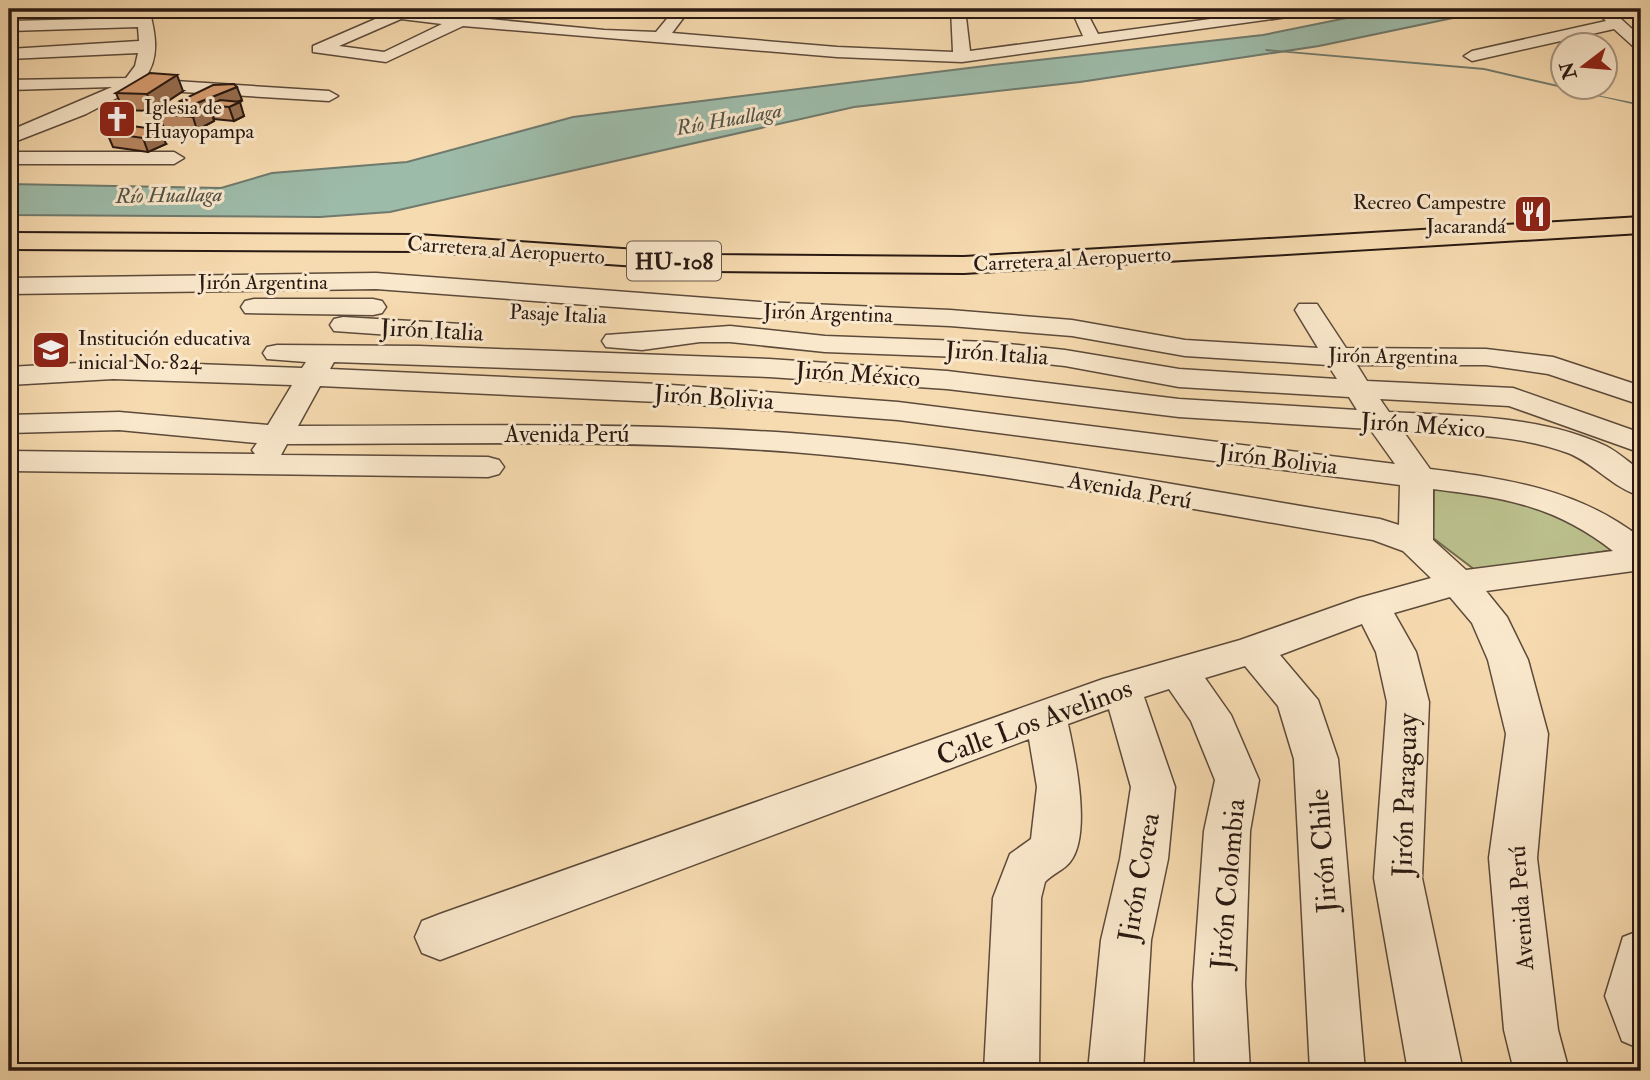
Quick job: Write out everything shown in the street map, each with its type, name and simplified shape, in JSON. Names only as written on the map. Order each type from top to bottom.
[{"type":"main road","name":"Carretera al Aeropuerto","points":[[9,241],[418,243],[711,263],[964,265],[1641,225]]},
{"type":"street","points":[[340,9],[403,11],[604,35],[661,36],[837,52],[962,57],[1311,9]]},
{"type":"street","points":[[661,36],[683,9]]},
{"type":"street","points":[[958,9],[962,57]]},
{"type":"street","points":[[1078,9],[1093,39]]},
{"type":"street","points":[[1601,9],[1615,24],[1640,43]]},
{"type":"street","points":[[386,57],[319,49],[403,11]]},
{"type":"street","points":[[9,26],[135,15],[141,73],[9,127]]},
{"type":"street","points":[[1134,17],[1144,33]]},
{"type":"street","points":[[308,95],[463,19]]},
{"type":"street","points":[[1472,57],[1615,24]]},
{"type":"street","points":[[9,54],[138,49]]},
{"type":"street","points":[[9,138],[106,98],[121,82]]},
{"type":"street","points":[[9,85],[121,82],[329,96]]},
{"type":"street","points":[[9,118],[58,116]]},
{"type":"street","points":[[9,158],[174,158]]},
{"type":"street","points":[[259,465],[318,365],[376,281]]},
{"type":"street","name":"Jirón Argentina","points":[[9,286],[376,281],[760,310],[950,318],[1072,328],[1185,348],[1288,356],[1486,357],[1553,366],[1641,396]]},
{"type":"street","name":"Pasaje Italia","points":[[62,301],[350,316],[689,317],[760,310]]},
{"type":"street","points":[[1308,310],[1357,388],[1415,470],[1418,508],[1415,543]]},
{"type":"street","name":"Jirón Italia","points":[[350,316],[642,342],[700,334],[730,334],[825,344],[989,350],[1065,358],[1179,378],[1513,397],[1641,446]]},
{"type":"street","points":[[1179,408],[1179,378],[1185,348]]},
{"type":"street","name":"Jirón México","points":[[60,352],[318,365],[419,354],[783,369],[947,380],[1179,408],[1460,425],[1546,436],[1597,454],[1641,486]]},
{"type":"street","name":"Jirón Bolivia","points":[[9,376],[113,370],[318,365],[898,411],[1504,488],[1545,497],[1576,509],[1641,558]]},
{"type":"street","name":"Avenida Perú","points":[[9,424],[119,421],[276,435],[650,435],[792,443],[908,455],[1024,472],[1380,530],[1415,543],[1458,583],[1488,617],[1508,660],[1527,734],[1513,858],[1531,1030],[1542,1071]]},
{"type":"street","points":[[1546,436],[1641,446]]},
{"type":"street","points":[[9,461],[488,467]]},
{"type":"street","name":"Calle Los Avelinos","points":[[440,937],[1117,690],[1253,650],[1372,607],[1458,583],[1641,558]]},
{"type":"street","name":"Jirón Paraguay","points":[[1372,607],[1396,652],[1408,702],[1398,878],[1436,1071]]},
{"type":"street","name":"Jirón Chile","points":[[1253,650],[1297,700],[1315,759],[1338,1071]]},
{"type":"street","name":"Jirón Colombia","points":[[1177,671],[1210,715],[1237,780],[1227,831],[1219,984],[1223,1071]]},
{"type":"street","name":"Jirón Corea","points":[[1116,1071],[1126,940],[1144,859],[1153,787],[1128,705],[1117,690]]},
{"type":"street","points":[[1012,1071],[1017,898],[1022,873],[1038,857],[1053,850],[1056,824],[1059,787],[1046,716]]},
{"type":"street","points":[[1641,953],[1631,996],[1641,1023]]},
{"type":"green space","points":[[1434,487],[1546,504],[1614,550],[1475,570],[1433,538]]},
{"type":"water","name":"Río Huallaga","points":[[1391,9],[1496,9],[1319,46],[1080,82],[854,107],[390,212],[320,217],[9,215],[9,184],[221,188],[272,173],[407,162],[573,117],[1263,35]]},
{"type":"building","points":[[150,73],[177,75],[147,94],[116,93]]},
{"type":"building","points":[[234,84],[237,87],[192,105],[180,101],[213,85]]},
{"type":"building","points":[[220,100],[240,102],[229,107],[210,105]]},
{"type":"building","points":[[176,105],[209,108],[193,117],[159,114]]},
{"type":"building","points":[[125,125],[161,130],[143,138],[107,133]]},
{"type":"waterway","points":[[1266,50],[1484,69],[1548,84]]},
{"type":"waterway","points":[[1618,100],[1641,105]]},
{"type":"place","name":"Iglesia de Huayopampa","points":[[117,119]]},
{"type":"place","name":"Recreo Campestre Jacarandá","points":[[1533,214]]},
{"type":"place","name":"Institución educativa inicial No. 824","points":[[51,350]]}]
